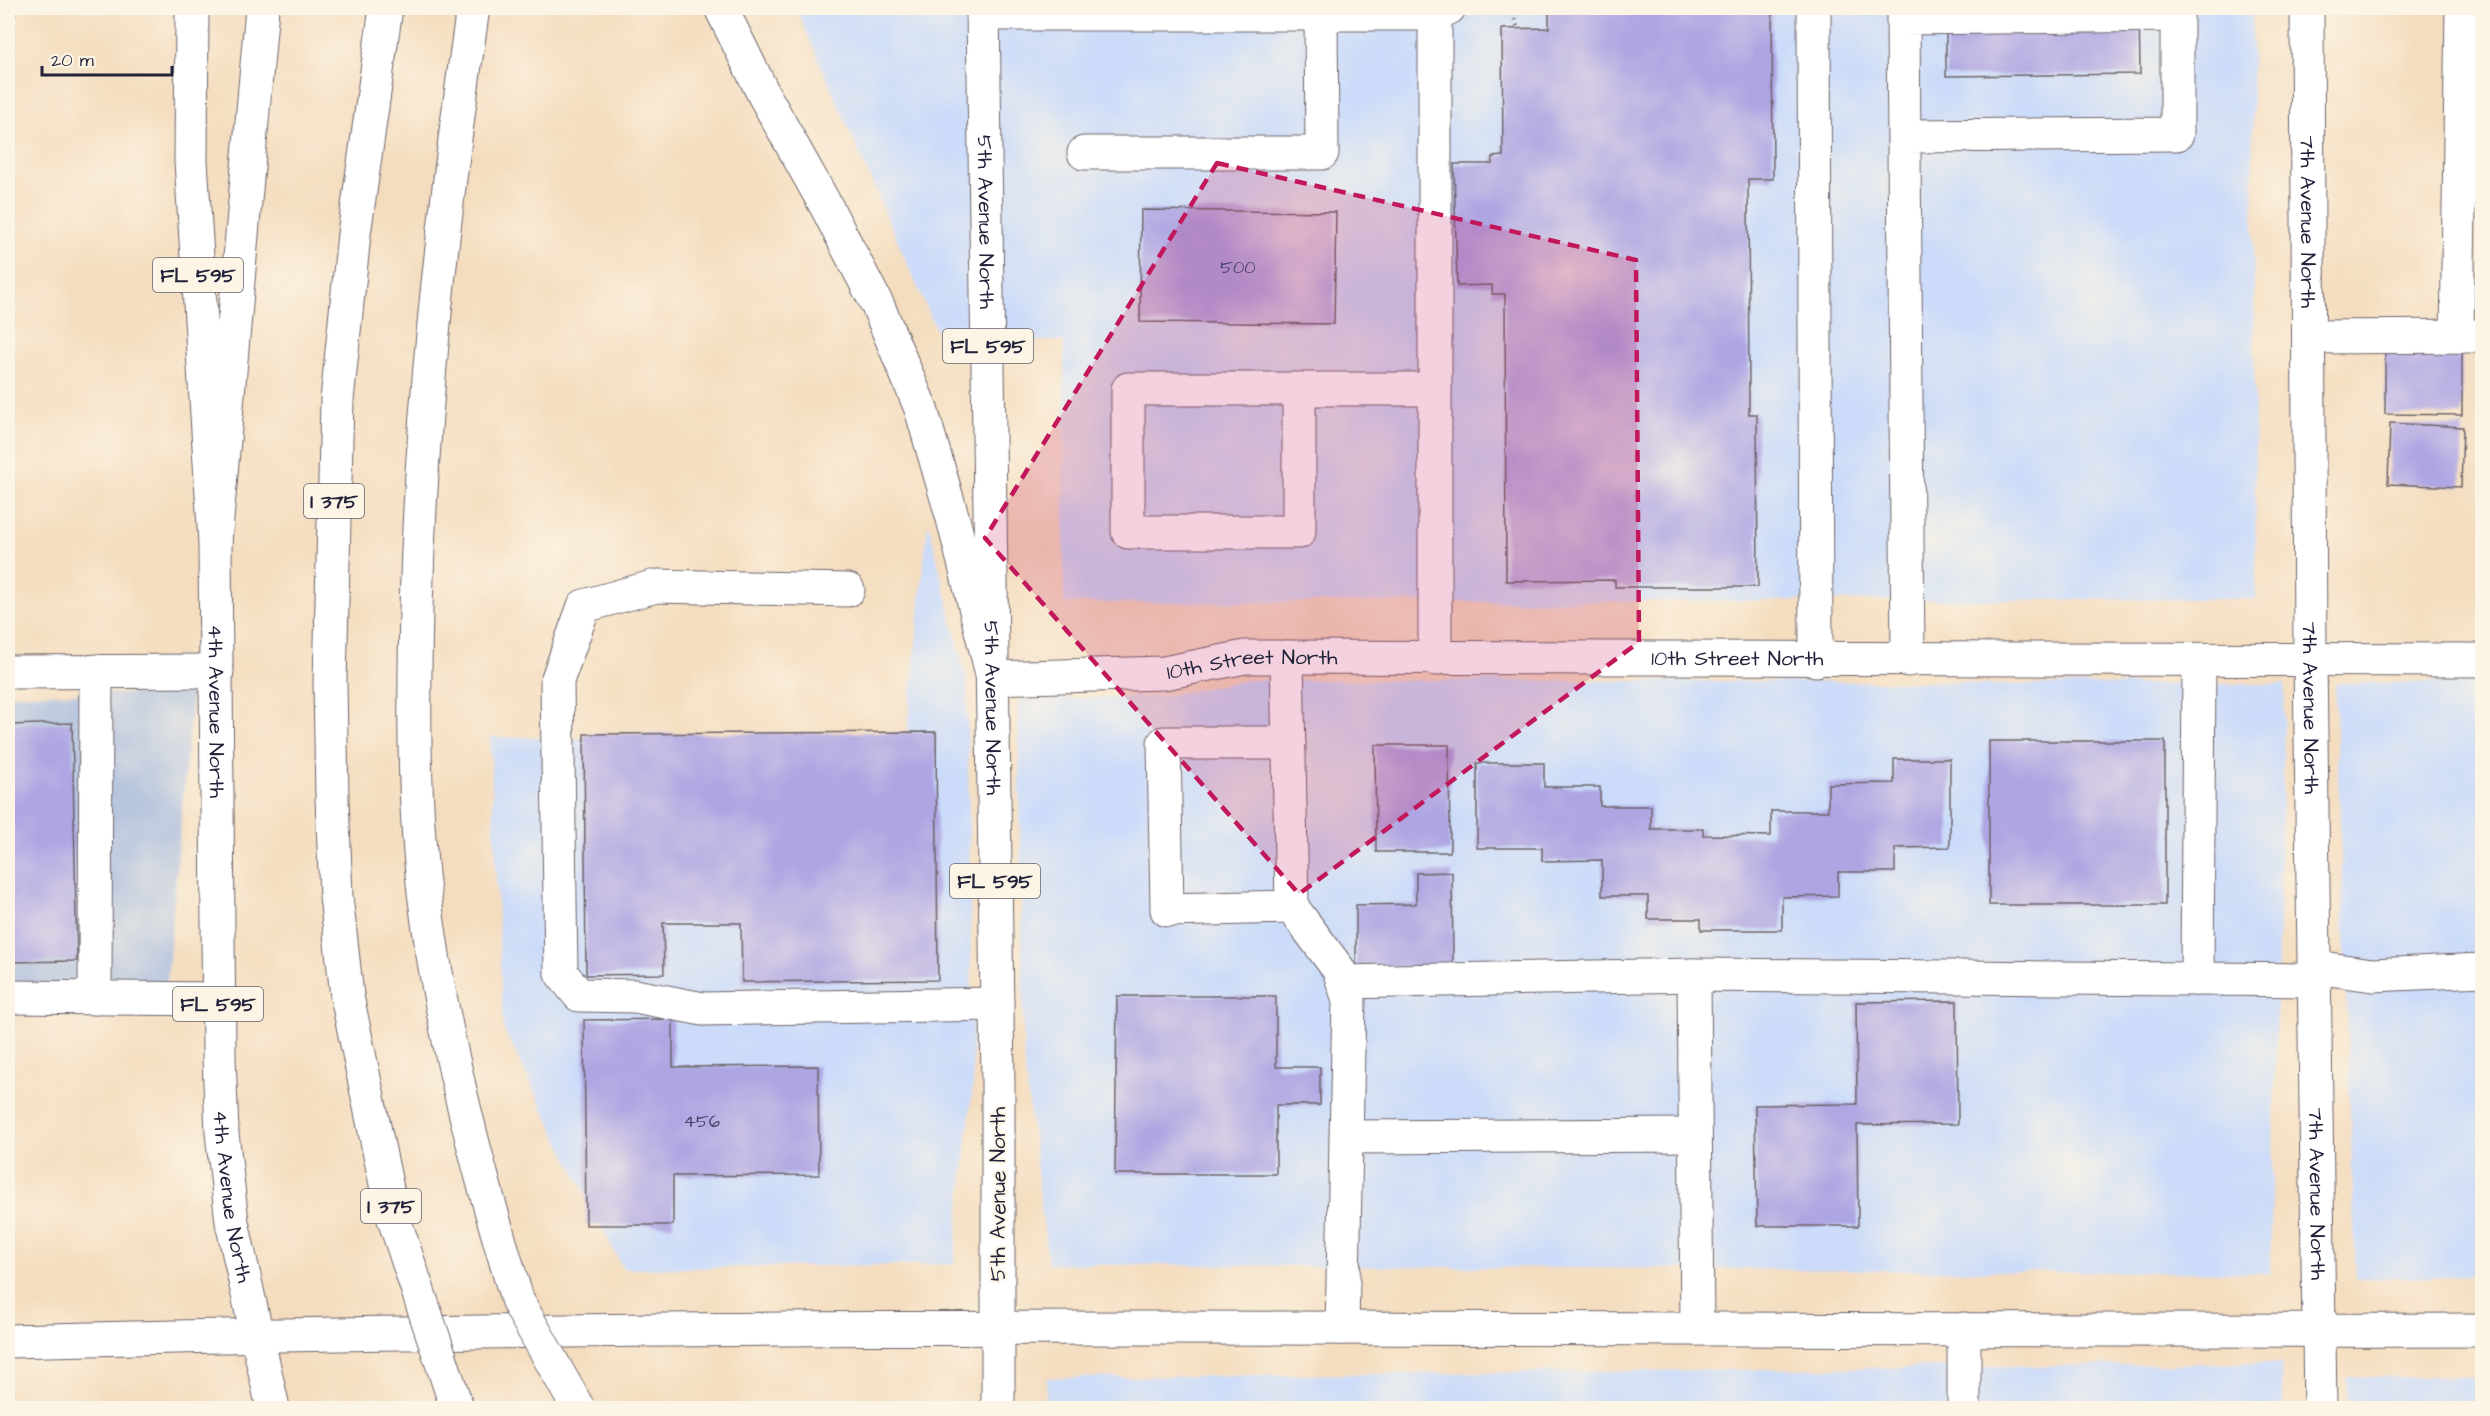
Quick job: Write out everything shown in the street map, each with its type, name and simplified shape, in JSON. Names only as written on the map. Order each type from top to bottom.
[{"type":"main road","name":"4th Avenue North","points":[[192,8],[191,161],[214,542],[217,671],[218,999],[222,1133],[232,1222],[273,1408]]},
{"type":"main road","points":[[214,542],[230,377],[254,70],[262,8]]},
{"type":"main road","name":"I 375","points":[[386,8],[354,234],[337,400],[330,660],[336,896],[347,996],[392,1213],[457,1408]]},
{"type":"main road","points":[[473,8],[436,281],[424,420],[417,554],[415,669],[417,786],[424,889],[437,978],[486,1199],[553,1408]]},
{"type":"main road","points":[[721,8],[764,95],[878,306],[921,409],[953,519],[993,678]]},
{"type":"main road","points":[[1815,8],[1816,660]]},
{"type":"main road","name":"7th Avenue North","points":[[2307,8],[2310,660],[2320,1408]]},
{"type":"main road","points":[[2309,337],[2470,336],[2462,8]]},
{"type":"main road","points":[[983,11],[1261,11],[1321,14],[1424,11],[1435,389],[1435,658]]},
{"type":"main road","name":"5th Avenue North","points":[[983,11],[997,1004],[998,1408]]},
{"type":"main road","points":[[1084,153],[1322,153],[1321,14]]},
{"type":"main road","points":[[1906,135],[2177,134],[2176,15],[1904,18],[1908,660]]},
{"type":"main road","points":[[1299,389],[1299,532],[1128,532],[1128,389],[1299,389],[1435,389]]},
{"type":"main road","points":[[848,590],[656,586],[584,606],[557,681],[561,973],[579,995],[635,996],[703,1009],[997,1004]]},
{"type":"main road","name":"10th Street North","points":[[993,678],[1164,673],[1245,657],[2482,660]]},
{"type":"main road","points":[[1287,657],[1292,907],[1339,970],[1349,1000],[1342,1328]]},
{"type":"main road","points":[[2197,979],[2199,660]]},
{"type":"main road","points":[[95,998],[96,671]]},
{"type":"main road","points":[[8,672],[217,671]]},
{"type":"main road","points":[[1289,743],[1164,743],[1166,898],[1167,910],[1292,907]]},
{"type":"main road","points":[[1343,982],[1694,975],[2197,979],[2314,973],[2373,975],[2482,970]]},
{"type":"main road","points":[[1694,975],[1697,1329]]},
{"type":"main road","points":[[8,997],[218,999]]},
{"type":"main road","points":[[1346,1137],[1695,1135]]},
{"type":"main road","points":[[518,1302],[578,1408]]},
{"type":"main road","points":[[8,1341],[258,1334],[998,1327],[2482,1330]]},
{"type":"main road","points":[[1964,1329],[1964,1408]]},
{"type":"path","points":[[1510,8],[1518,28]]},
{"type":"highlighted area","points":[[1217,163],[1636,260],[1639,642],[1299,894],[985,538]]},
{"type":"shaded area","points":[[796,8],[2252,8],[2256,599],[1064,603],[1064,341],[941,341]]},
{"type":"shaded area","points":[[928,522],[967,681],[973,1083],[954,1264],[623,1269],[503,1028],[490,737],[906,743]]},
{"type":"shaded area","points":[[1248,680],[1971,682],[1971,685],[2285,684],[2270,1273],[1048,1264],[1024,1061],[1018,700],[1164,696]]},
{"type":"shaded area","points":[[2482,682],[2482,1276],[2356,1279],[2335,683]]},
{"type":"shaded area","points":[[192,693],[165,1004],[8,1004],[8,694]]},
{"type":"shaded area","points":[[2281,1363],[2283,1408],[1045,1408],[1047,1378]]},
{"type":"shaded area","points":[[2347,1377],[2482,1377],[2482,1408],[2347,1408]]},
{"type":"building","points":[[8,8],[15,8],[15,16],[8,16]]},
{"type":"building","points":[[1549,8],[1772,8],[1773,179],[1748,179],[1749,414],[1757,414],[1758,587],[1615,587],[1615,580],[1506,581],[1505,294],[1492,294],[1492,285],[1457,286],[1454,164],[1492,164],[1492,157],[1503,156],[1502,29],[1549,28]]},
{"type":"building","points":[[1946,8],[2139,8],[2140,74],[1946,76]]},
{"type":"building","points":[[1141,210],[1336,212],[1334,324],[1140,322]]},
{"type":"building","points":[[2385,351],[2462,351],[2462,415],[2385,414]]},
{"type":"building","points":[[2390,423],[2463,427],[2461,487],[2388,484]]},
{"type":"building","points":[[72,723],[77,961],[8,962],[8,725]]},
{"type":"building","points":[[936,732],[938,980],[742,982],[741,923],[663,923],[664,974],[586,975],[584,734]]},
{"type":"building","points":[[1989,741],[2165,741],[2165,905],[1989,905]]},
{"type":"building","points":[[1375,745],[1449,745],[1450,852],[1376,852]]},
{"type":"building","points":[[1894,759],[1950,759],[1950,847],[1895,848],[1895,872],[1838,872],[1838,896],[1782,897],[1782,930],[1701,930],[1701,919],[1648,919],[1648,896],[1602,896],[1602,860],[1542,861],[1542,848],[1477,848],[1477,763],[1544,763],[1544,787],[1600,787],[1600,806],[1651,806],[1651,829],[1703,829],[1703,835],[1771,836],[1771,811],[1828,811],[1828,784],[1894,783]]},
{"type":"building","points":[[1452,872],[1453,967],[1356,968],[1356,905],[1416,904],[1416,873]]},
{"type":"building","points":[[1117,996],[1276,996],[1276,1067],[1320,1067],[1320,1105],[1276,1105],[1276,1174],[1115,1174]]},
{"type":"building","points":[[1957,1001],[1958,1124],[1857,1125],[1858,1226],[1757,1226],[1755,1105],[1857,1104],[1856,1002]]},
{"type":"building","points":[[673,1019],[673,1067],[818,1066],[819,1175],[673,1176],[673,1225],[586,1225],[584,1020]]}]
